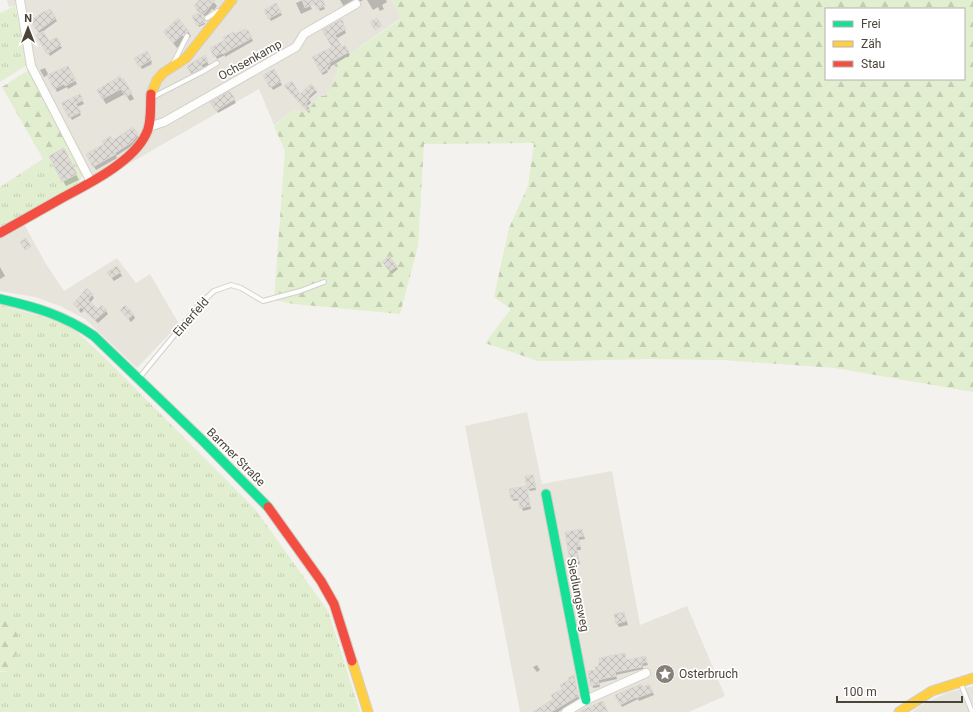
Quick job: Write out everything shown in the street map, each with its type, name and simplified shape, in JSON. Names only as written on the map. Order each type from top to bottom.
[{"type":"main road","points":[[0,233],[91,182],[122,162],[146,135],[149,127],[151,98],[156,80],[186,58],[230,3]]},
{"type":"main road","name":"Barmer Straße","points":[[0,300],[55,313],[75,322],[94,336],[264,502],[306,559],[334,604],[368,712]]},
{"type":"main road","name":"Siedlungsweg","points":[[546,494],[586,700]]},
{"type":"main road","points":[[899,712],[932,691],[973,678]]},
{"type":"street","points":[[20,0],[31,66],[91,182]]},
{"type":"street","name":"Ochsenkamp","points":[[149,127],[164,122],[296,47],[304,34],[356,4]]},
{"type":"street","points":[[566,712],[586,700],[646,673]]},
{"type":"lane","points":[[207,18],[230,3]]},
{"type":"lane","points":[[173,67],[180,49],[188,36]]},
{"type":"lane","points":[[151,98],[217,63]]},
{"type":"lane","name":"Einerfeld","points":[[139,379],[200,304],[214,291],[231,285],[241,288],[263,301],[300,291],[324,282]]},
{"type":"lane","points":[[960,682],[972,712]]},
{"type":"shaded area","points":[[7,0],[392,0],[401,18],[334,65],[338,69],[331,89],[325,96],[320,96],[306,112],[294,110],[274,125],[259,89],[24,224],[46,264],[64,291],[117,258],[136,283],[150,274],[179,324],[137,368],[85,319],[60,306],[35,297],[0,291],[0,228],[92,176],[36,67],[25,4],[9,7]]},
{"type":"shaded area","points":[[527,412],[542,484],[612,471],[640,625],[687,606],[725,696],[689,712],[520,712],[465,426]]},
{"type":"shaded area","points":[[973,686],[973,712],[912,712],[920,706],[946,693]]},
{"type":"green space","points":[[392,0],[973,0],[973,392],[835,368],[722,360],[646,359],[538,361],[485,343],[511,309],[494,297],[509,228],[528,186],[534,143],[424,144],[418,246],[400,314],[294,304],[274,300],[285,151],[274,126],[294,110],[306,112],[320,96],[325,96],[336,76],[338,69],[334,65],[401,19]]},
{"type":"green space","points":[[15,6],[27,65],[0,82],[0,13]]},
{"type":"green space","points":[[29,70],[68,146],[43,159],[2,87]]},
{"type":"green space","points":[[68,146],[80,169],[82,176],[79,183],[0,228],[0,187],[43,159]]},
{"type":"green space","points":[[0,305],[64,323],[77,332],[103,356],[255,509],[328,611],[360,712],[0,712],[0,672],[10,672],[7,610],[0,605]]},
{"type":"green space","points":[[0,605],[7,610],[20,642],[10,672],[0,671]]},
{"type":"building","points":[[199,0],[215,0],[204,14],[194,6]]},
{"type":"building","points":[[302,0],[323,0],[325,6],[317,9],[314,4],[305,8]]},
{"type":"building","points":[[276,3],[281,12],[268,19],[264,10]]},
{"type":"building","points":[[50,9],[56,18],[38,31],[30,21]]},
{"type":"building","points":[[200,12],[205,22],[197,26],[192,16]]},
{"type":"building","points":[[178,18],[189,31],[173,43],[163,32]]},
{"type":"building","points":[[377,18],[382,26],[375,30],[370,22]]},
{"type":"building","points":[[342,19],[346,29],[335,35],[342,47],[345,45],[349,52],[329,63],[330,65],[327,67],[328,69],[321,73],[312,57],[332,47],[322,30]]},
{"type":"building","points":[[245,29],[246,31],[248,30],[252,38],[223,54],[222,53],[214,57],[210,48],[225,40],[223,37],[234,32],[235,34]]},
{"type":"building","points":[[43,31],[49,41],[57,37],[61,45],[47,54],[36,35]]},
{"type":"building","points":[[147,51],[151,60],[139,67],[134,58]]},
{"type":"building","points":[[205,55],[208,61],[201,65],[203,68],[191,74],[187,66]]},
{"type":"building","points":[[68,66],[76,80],[65,86],[64,84],[54,89],[47,75]]},
{"type":"building","points":[[274,69],[281,81],[270,88],[263,75]]},
{"type":"building","points":[[120,76],[122,79],[123,78],[132,93],[126,97],[121,89],[102,99],[97,90]]},
{"type":"building","points":[[292,81],[300,94],[311,84],[316,89],[308,97],[310,100],[306,104],[310,109],[307,111],[284,86]]},
{"type":"building","points":[[230,91],[235,99],[216,111],[210,102]]},
{"type":"building","points":[[80,94],[83,100],[76,104],[81,112],[69,118],[61,103]]},
{"type":"building","points":[[133,127],[138,134],[132,142],[115,153],[116,154],[93,167],[86,154],[104,144],[102,141],[110,136],[113,140]]},
{"type":"building","points":[[64,148],[77,174],[62,182],[49,156]]},
{"type":"building","points":[[26,238],[31,247],[25,250],[20,242]]},
{"type":"building","points":[[389,256],[397,266],[390,271],[382,262]]},
{"type":"building","points":[[117,266],[121,272],[111,278],[107,272]]},
{"type":"building","points":[[87,288],[93,294],[88,300],[98,309],[102,305],[107,310],[95,320],[81,307],[79,310],[73,304]]},
{"type":"building","points":[[125,305],[134,314],[128,319],[120,310]]},
{"type":"building","points":[[533,475],[536,487],[527,489],[525,476]]},
{"type":"building","points":[[527,486],[530,506],[520,508],[518,498],[511,499],[509,489]]},
{"type":"building","points":[[582,529],[584,536],[578,537],[580,546],[576,547],[579,561],[570,562],[565,532]]},
{"type":"building","points":[[624,612],[626,621],[616,624],[614,614]]},
{"type":"building","points":[[625,653],[626,660],[646,656],[647,662],[642,663],[642,667],[615,672],[616,676],[598,680],[599,684],[590,686],[588,671],[596,670],[595,667],[599,666],[598,663],[600,663],[599,658]]},
{"type":"building","points":[[574,675],[578,696],[551,712],[533,712],[553,699],[551,695],[562,689],[560,685]]},
{"type":"building","points":[[641,684],[643,687],[649,684],[653,692],[636,697],[620,705],[615,695]]},
{"type":"building","points":[[603,701],[608,712],[578,712],[598,703]]},
{"type":"traffic: fast","points":[[0,299],[25,305],[60,317],[72,322],[94,336],[202,440],[268,507]]},
{"type":"traffic: fast","points":[[546,494],[586,700]]},
{"type":"traffic: slow","points":[[151,94],[157,80],[163,73],[186,58],[232,0]]},
{"type":"traffic: slow","points":[[352,661],[368,712]]},
{"type":"traffic: slow","points":[[899,712],[932,691],[973,678]]},
{"type":"traffic: jam","points":[[0,233],[97,179],[121,163],[131,154],[140,144],[148,130],[151,94]]},
{"type":"traffic: jam","points":[[268,507],[321,581],[334,604],[352,661]]},
{"type":"place","name":"Osterbruch","points":[[665,674]]}]
